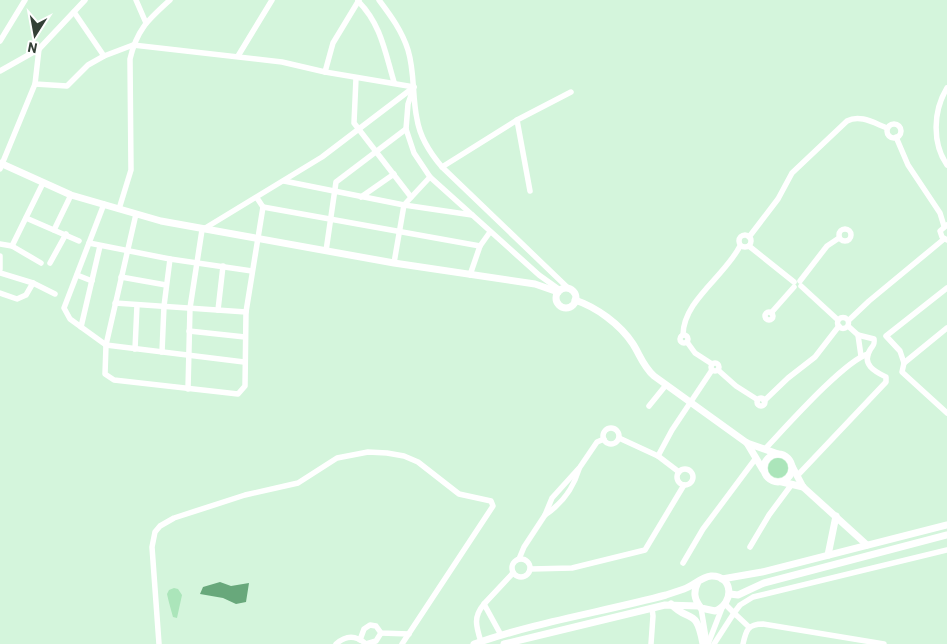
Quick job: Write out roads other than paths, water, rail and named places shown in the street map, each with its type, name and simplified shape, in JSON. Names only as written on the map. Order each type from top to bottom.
[{"type":"street","points":[[0,41],[25,0]]},
{"type":"street","points":[[0,71],[40,49],[85,0]]},
{"type":"street","points":[[136,0],[146,23]]},
{"type":"street","points":[[119,209],[131,170],[130,58],[133,45],[138,32],[170,0]]},
{"type":"street","points":[[238,56],[272,0]]},
{"type":"street","points":[[379,0],[405,40],[414,78],[417,120],[422,138],[442,167],[562,290]]},
{"type":"street","points":[[325,72],[333,43],[358,1],[375,21],[394,82]]},
{"type":"street","points":[[74,12],[104,56]]},
{"type":"street","points":[[35,84],[67,86],[80,71],[104,56],[133,45],[238,56],[414,87]]},
{"type":"street","points":[[40,49],[35,84],[1,165],[71,195],[136,214],[202,230],[394,263],[535,284],[562,290],[574,293],[575,300],[569,307],[561,306],[556,300],[562,290]]},
{"type":"street","points":[[356,78],[354,120],[410,197]]},
{"type":"street","points":[[188,389],[190,308],[202,230],[284,182],[322,157],[414,87]]},
{"type":"street","points":[[414,87],[408,104],[406,129],[414,153],[430,178],[490,232],[562,290]]},
{"type":"street","points":[[947,88],[939,104],[936,126],[939,148],[947,165]]},
{"type":"street","points":[[442,167],[517,120],[571,92]]},
{"type":"street","points":[[749,236],[778,199],[792,173],[847,121],[856,118],[865,119],[887,128]]},
{"type":"street","points":[[517,120],[530,191]]},
{"type":"street","points":[[887,128],[891,124],[899,126],[900,134],[896,137]]},
{"type":"street","points":[[887,128],[889,136],[896,137]]},
{"type":"street","points":[[326,251],[334,192],[338,179],[406,129]]},
{"type":"street","points":[[749,246],[797,284],[843,328],[869,300],[946,239],[940,234],[946,225],[908,165],[896,137]]},
{"type":"street","points":[[361,197],[394,174]]},
{"type":"street","points":[[394,263],[404,205],[430,178]]},
{"type":"street","points":[[284,182],[404,205],[472,215]]},
{"type":"street","points":[[12,246],[43,183]]},
{"type":"street","points":[[54,230],[71,195]]},
{"type":"street","points":[[136,214],[106,345],[104,369],[108,378],[188,389],[241,393],[245,386],[246,312],[262,207],[257,198]]},
{"type":"street","points":[[104,204],[64,308],[67,316],[106,345],[244,362]]},
{"type":"street","points":[[262,207],[480,246]]},
{"type":"street","points":[[26,218],[79,241]]},
{"type":"street","points":[[470,275],[480,246],[490,232]]},
{"type":"street","points":[[50,262],[66,234]]},
{"type":"street","points":[[749,236],[744,235],[740,237],[738,242],[740,246],[721,274],[692,306],[684,322],[683,335],[686,336],[687,342],[695,353],[736,386],[761,400],[815,356],[845,317],[858,335],[861,356]]},
{"type":"street","points":[[749,236],[751,241],[749,246]]},
{"type":"street","points":[[771,313],[827,246],[839,238]]},
{"type":"street","points":[[89,243],[170,259],[252,271]]},
{"type":"street","points":[[0,244],[12,246],[41,263]]},
{"type":"street","points":[[81,327],[100,246]]},
{"type":"street","points":[[740,246],[745,248],[749,246]]},
{"type":"street","points":[[0,256],[0,269]]},
{"type":"street","points":[[162,352],[164,306],[170,259]]},
{"type":"street","points":[[218,310],[223,266]]},
{"type":"street","points":[[0,273],[33,283],[55,294]]},
{"type":"street","points":[[77,275],[92,280]]},
{"type":"street","points":[[122,277],[166,285]]},
{"type":"street","points":[[0,293],[11,298],[21,298],[33,283]]},
{"type":"street","points":[[947,288],[886,334],[887,339],[900,351],[904,363],[902,372],[944,408],[947,413]]},
{"type":"street","points":[[575,300],[599,311],[625,334],[633,344],[647,370],[690,403],[747,443],[785,456],[803,487],[867,545]]},
{"type":"street","points":[[115,303],[246,312]]},
{"type":"street","points":[[135,349],[136,305]]},
{"type":"street","points":[[904,363],[947,328]]},
{"type":"street","points":[[189,331],[245,337]]},
{"type":"street","points":[[796,476],[886,382],[885,376],[875,372],[870,366],[868,354],[874,344],[874,339],[858,335]]},
{"type":"street","points":[[765,449],[834,379],[861,356],[868,354]]},
{"type":"street","points":[[658,456],[714,368]]},
{"type":"street","points":[[649,406],[666,385]]},
{"type":"street","points":[[604,439],[605,431],[609,428],[617,430],[619,438]]},
{"type":"street","points":[[619,438],[658,456],[679,472]]},
{"type":"street","points":[[604,439],[608,443],[613,444],[619,438]]},
{"type":"street","points":[[519,559],[528,561],[531,569],[524,578],[518,577],[513,573],[512,565],[519,559],[552,498],[580,467],[597,442],[604,439]]},
{"type":"street","points":[[747,443],[770,480],[803,487]]},
{"type":"street","points":[[159,644],[152,547],[155,532],[160,526],[174,518],[245,495],[298,483],[337,458],[377,452],[404,456],[418,462],[459,494],[484,498],[491,501],[493,506],[402,644]]},
{"type":"street","points":[[763,470],[768,457],[778,454]]},
{"type":"street","points":[[683,563],[703,529],[756,458]]},
{"type":"street","points":[[782,482],[791,474],[792,466]]},
{"type":"street","points":[[545,514],[556,508],[570,490],[580,467]]},
{"type":"street","points":[[531,569],[572,568],[645,550],[684,486],[692,483],[693,475],[687,470],[679,472]]},
{"type":"street","points":[[679,472],[677,479],[684,486]]},
{"type":"street","points":[[750,547],[769,515],[792,484]]},
{"type":"street","points":[[828,555],[836,516]]},
{"type":"street","points":[[722,579],[762,572],[947,525]]},
{"type":"street","points":[[730,594],[738,594],[764,583],[947,535]]},
{"type":"street","points":[[714,644],[740,605],[753,597],[947,550]]},
{"type":"street","points":[[513,573],[479,610],[475,621],[477,643],[501,635],[664,595],[698,582],[705,577],[714,576],[722,579],[728,585],[730,594],[708,644]]},
{"type":"street","points":[[698,582],[694,590],[695,598],[700,607],[708,644]]},
{"type":"street","points":[[484,604],[501,635]]},
{"type":"street","points":[[504,644],[671,604],[700,607],[715,611],[724,606]]},
{"type":"street","points":[[671,604],[676,609],[693,617],[700,627],[703,644]]},
{"type":"street","points":[[724,606],[749,628]]},
{"type":"street","points":[[651,644],[654,616],[652,608]]},
{"type":"street","points":[[743,644],[749,628],[756,624],[884,644]]},
{"type":"street","points":[[360,640],[364,629],[370,625],[376,626],[381,633]]},
{"type":"street","points":[[381,633],[409,634]]},
{"type":"street","points":[[336,644],[346,637],[360,640],[366,644],[376,641],[381,633]]}]
